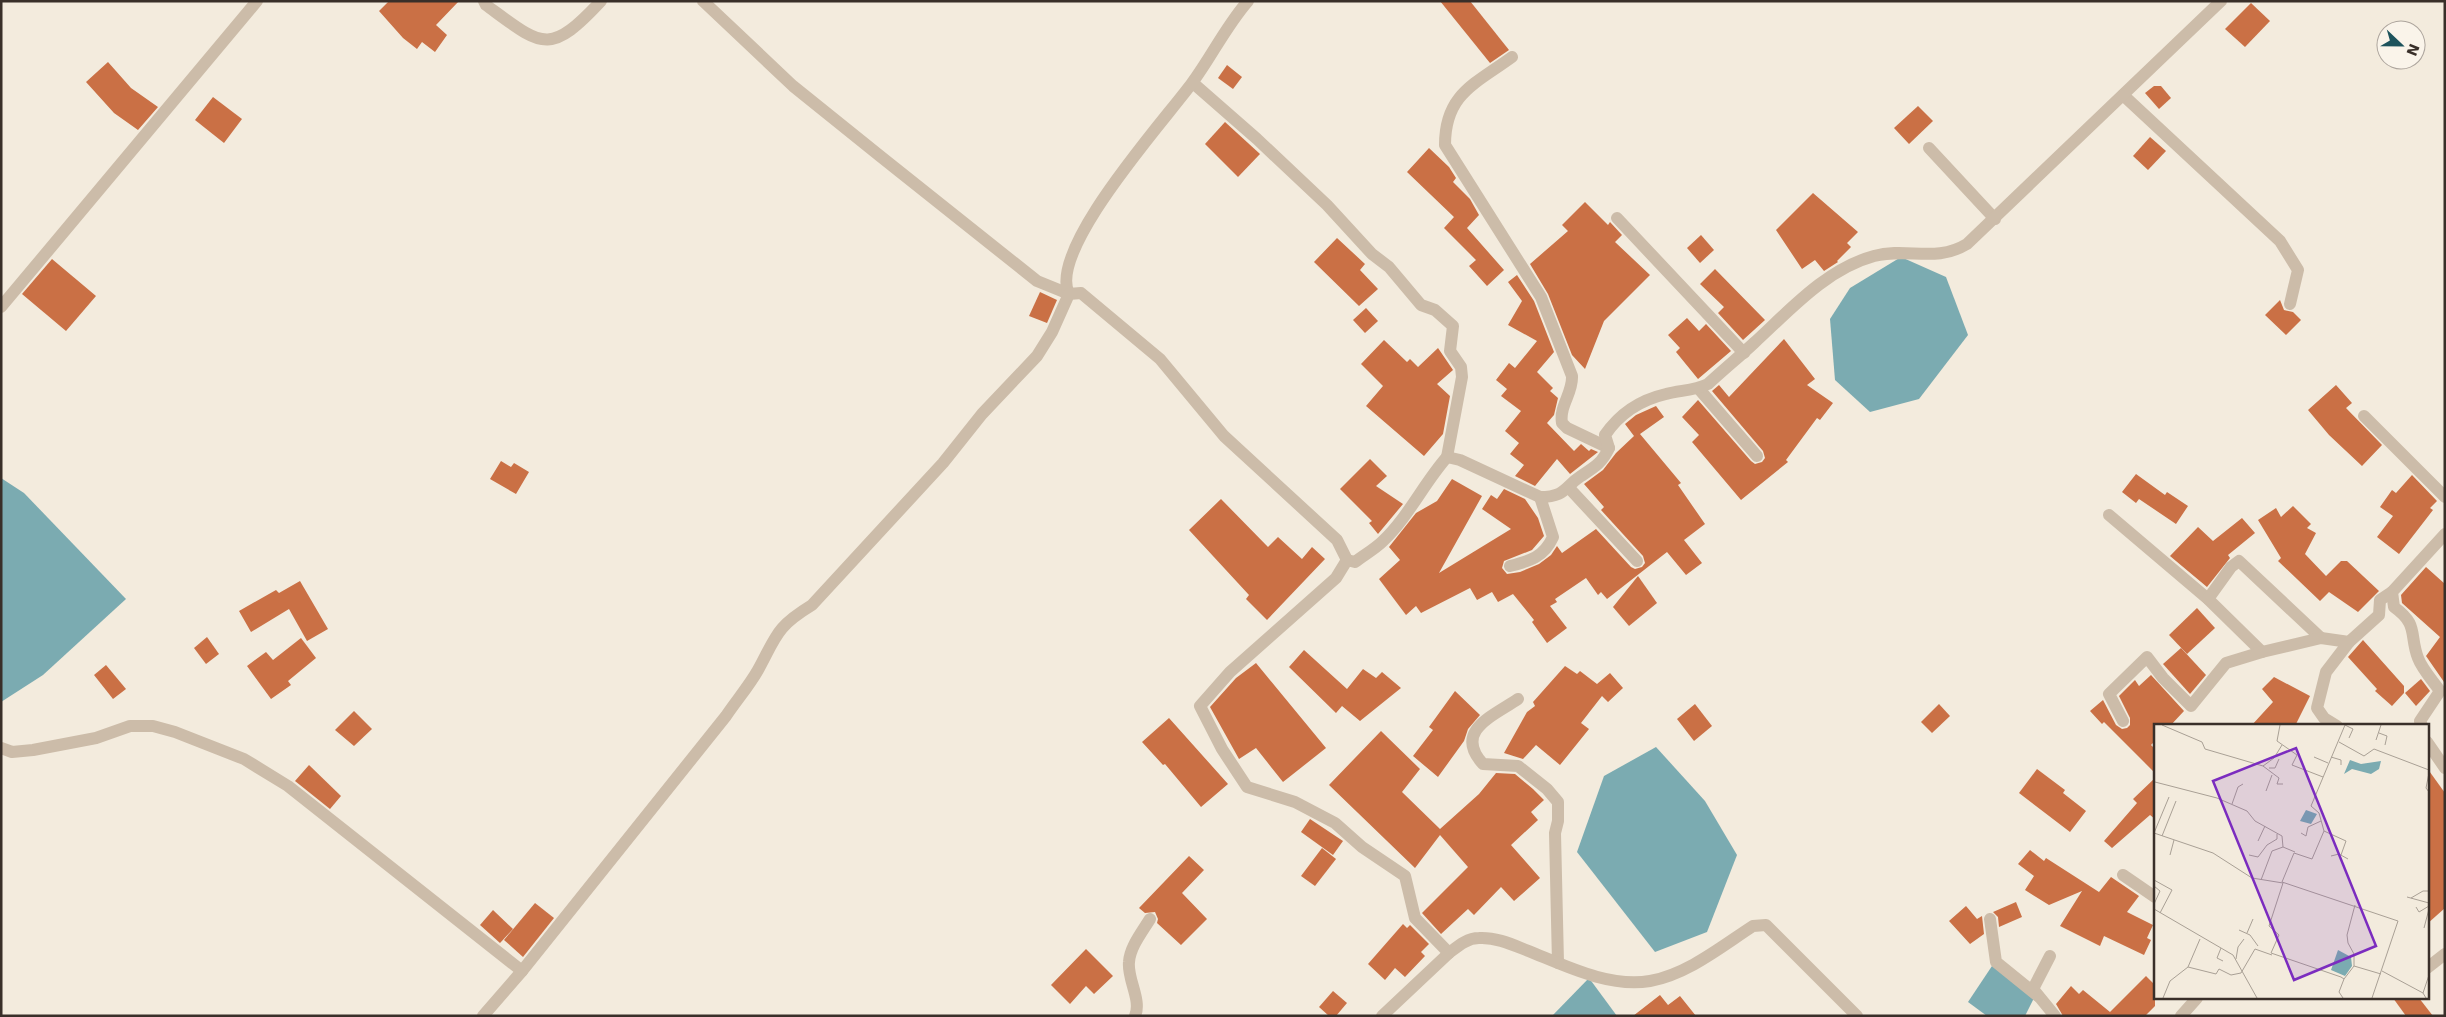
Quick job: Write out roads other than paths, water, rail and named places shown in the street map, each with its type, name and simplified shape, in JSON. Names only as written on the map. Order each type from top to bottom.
[{"type":"street","points":[[1,308],[257,1]]},
{"type":"street","points":[[484,1],[524,32],[547,40],[560,38],[582,22],[601,1]]},
{"type":"street","points":[[703,1],[793,86],[1037,281],[1070,294],[1081,293],[1160,358],[1224,436],[1337,540],[1347,560],[1355,562],[1383,541],[1402,519],[1430,476],[1447,457],[1462,377],[1461,367],[1450,351],[1453,326],[1435,310],[1420,305],[1389,267],[1372,254],[1327,205],[1257,138],[1193,83]]},
{"type":"street","points":[[1070,294],[1065,286],[1067,269],[1097,210],[1134,156],[1193,83],[1236,15],[1248,1]]},
{"type":"street","points":[[1447,457],[1460,460],[1540,497],[1550,497],[1570,489],[1580,477],[1594,469],[1602,461],[1609,448],[1605,435],[1613,424],[1638,403],[1666,394],[1699,389],[1708,384],[1810,292],[1839,272],[1876,256],[1937,255],[1954,252],[1967,244],[2221,1]]},
{"type":"street","points":[[1512,57],[1459,96],[1445,126],[1445,145],[1541,297],[1572,376],[1572,383],[1562,408],[1562,423],[1567,428],[1609,448]]},
{"type":"street","points":[[2124,95],[2280,241],[2298,270],[2290,304]]},
{"type":"street","points":[[1929,148],[1995,219]]},
{"type":"street","points":[[1618,218],[1744,353]]},
{"type":"street","points":[[483,1016],[522,971],[726,716],[757,672],[779,630],[790,618],[812,605],[943,463],[982,414],[1037,356],[1052,332],[1070,294]]},
{"type":"street","points":[[1699,389],[1756,456]]},
{"type":"street","points":[[2364,416],[2445,497]]},
{"type":"street","points":[[1570,489],[1637,561]]},
{"type":"street","points":[[1510,566],[1534,560],[1543,554],[1553,537],[1540,497]]},
{"type":"street","points":[[2109,515],[2208,598],[2262,652]]},
{"type":"street","points":[[2334,724],[2324,718],[2317,708],[2326,672],[2349,642],[2379,615],[2380,600],[2392,592],[2445,534]]},
{"type":"street","points":[[1347,560],[1336,578],[1230,672],[1200,706],[1222,749],[1247,787],[1295,802],[1335,823],[1362,847],[1405,876],[1415,918],[1449,953]]},
{"type":"street","points":[[2208,598],[2231,567],[2239,561],[2321,638]]},
{"type":"street","points":[[2392,592],[2394,607],[2406,616],[2414,636],[2418,658],[2440,691],[2420,721],[2421,724]]},
{"type":"street","points":[[2123,721],[2108,694],[2147,657],[2163,678],[2192,706],[2226,663],[2321,638],[2349,642]]},
{"type":"street","points":[[1518,698],[1481,724],[1473,734],[1471,744],[1474,754],[1483,764],[1518,766],[1547,789],[1558,802],[1558,821],[1555,833],[1558,963]]},
{"type":"street","points":[[1,748],[12,752],[33,750],[96,738],[130,726],[153,726],[175,732],[244,759],[288,786],[522,971]]},
{"type":"street","points":[[2429,751],[2445,768]]},
{"type":"street","points":[[2123,875],[2154,897]]},
{"type":"street","points":[[1135,1016],[1137,1011],[1136,999],[1129,977],[1128,960],[1137,939],[1150,919]]},
{"type":"street","points":[[1990,919],[1996,962],[2038,996]]},
{"type":"street","points":[[1382,1016],[1449,953],[1464,942],[1478,938],[1501,940],[1586,974],[1619,981],[1649,981],[1678,973],[1754,926],[1761,924],[1766,925],[1858,1016]]},
{"type":"street","points":[[2428,967],[2445,954]]},
{"type":"street","points":[[2050,956],[2033,989],[2055,1016]]},
{"type":"street","points":[[2181,1016],[2195,1000]]},
{"type":"water","points":[[1901,257],[1946,277],[1968,335],[1919,399],[1870,412],[1835,380],[1830,319],[1850,288]]},
{"type":"water","points":[[1,478],[24,493],[126,599],[43,675],[1,702]]},
{"type":"water","points":[[1656,747],[1705,801],[1737,855],[1707,932],[1655,952],[1577,852],[1604,776]]},
{"type":"water","points":[[1994,963],[2034,998],[2025,1016],[1987,1016],[1968,1002]]},
{"type":"water","points":[[1589,978],[1617,1016],[1552,1016]]}]
